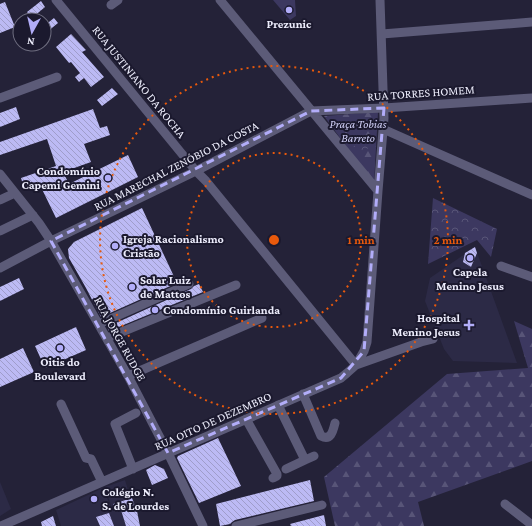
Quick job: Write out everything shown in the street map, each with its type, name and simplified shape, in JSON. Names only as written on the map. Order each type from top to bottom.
[{"type":"street","name":"RUA JUSTINIANO DA ROCHA","points":[[56,0],[356,365]]},
{"type":"street","points":[[220,0],[378,191]]},
{"type":"street","points":[[356,365],[364,351],[366,342],[383,129],[384,108],[380,0]]},
{"type":"street","points":[[382,34],[532,22]]},
{"type":"street","points":[[0,98],[57,77]]},
{"type":"street","name":"RUA TORRES HOMEM","points":[[311,111],[384,108],[532,98]]},
{"type":"street","name":"RUA MARECHAL ZENÓBIO DA COSTA","points":[[0,268],[196,171],[311,111]]},
{"type":"street","points":[[383,129],[532,195]]},
{"type":"street","name":"RUA JORGE RUDGE","points":[[1,176],[33,215],[51,242],[99,324],[168,453],[203,526]]},
{"type":"street","points":[[0,200],[15,193]]},
{"type":"street","points":[[0,231],[33,215]]},
{"type":"street","points":[[501,266],[532,277]]},
{"type":"street","points":[[99,324],[189,284]]},
{"type":"street","points":[[107,338],[236,285]]},
{"type":"street","points":[[128,376],[262,318]]},
{"type":"street","name":"RUA OITO DE DEZEMBRO","points":[[0,526],[341,378],[356,365],[433,339]]},
{"type":"street","points":[[303,394],[321,436],[329,436],[333,432],[335,423]]},
{"type":"street","points":[[61,404],[86,458],[91,459],[102,482]]},
{"type":"street","points":[[278,405],[304,460]]},
{"type":"street","points":[[133,469],[115,424],[136,413]]},
{"type":"street","points":[[246,419],[277,474],[277,476],[273,478]]},
{"type":"street","points":[[286,469],[314,456]]},
{"type":"street","points":[[505,504],[532,525]]},
{"type":"street","points":[[236,526],[322,506]]},
{"type":"highlighted area","points":[[384,108],[364,351],[341,378],[168,453],[51,241],[311,111]]},
{"type":"shaded area","name":"Hospital Menino Jesus","points":[[475,247],[517,363],[453,361],[444,349],[425,301],[430,278]]},
{"type":"shaded area","name":"Colégio N. S. de Lourdes","points":[[125,480],[139,526],[61,526],[56,510],[103,488],[113,512],[105,487]]},
{"type":"shaded area","points":[[0,482],[11,509],[0,516]]},
{"type":"green space","name":"Prezunic","points":[[273,0],[295,0],[296,16],[290,20]]},
{"type":"green space","name":"Praça Tobias Barreto","points":[[378,112],[374,184],[324,116]]},
{"type":"green space","points":[[370,139],[370,148],[357,151],[353,143]]},
{"type":"green space","points":[[433,198],[497,229],[491,257],[477,240],[428,264]]},
{"type":"green space","points":[[514,321],[532,329],[532,461],[418,502],[424,526],[335,526],[324,477],[447,374],[528,368]]},
{"type":"building","points":[[41,1],[45,7],[39,12],[27,12]]},
{"type":"building","points":[[5,2],[12,20],[12,28],[0,33],[0,4]]},
{"type":"building","points":[[54,18],[58,23],[52,28],[52,20]]},
{"type":"building","points":[[71,34],[86,50],[82,52],[104,77],[91,87],[84,78],[79,82],[75,77],[80,73],[71,62],[69,63],[56,47]]},
{"type":"building","points":[[112,88],[118,94],[102,106],[97,100]]},
{"type":"building","points":[[16,107],[20,119],[0,127],[0,113]]},
{"type":"building","points":[[93,109],[100,128],[107,126],[110,135],[84,144],[91,162],[63,172],[69,184],[128,155],[138,177],[56,218],[39,183],[24,188],[21,178],[56,166],[47,139],[0,155],[0,142]]},
{"type":"building","points":[[142,208],[177,283],[101,317],[69,258],[68,249],[74,242]]},
{"type":"building","name":"Capela Menino Jesus","points":[[475,247],[477,253],[471,267],[463,262],[465,253]]},
{"type":"building","points":[[19,278],[24,289],[0,301],[0,287]]},
{"type":"building","points":[[199,284],[203,292],[109,331],[107,327],[191,289]]},
{"type":"building","name":"Oitis do Boulevard","points":[[76,327],[86,350],[45,368],[35,346]]},
{"type":"building","name":"Oitis do Boulevard","points":[[23,348],[34,372],[0,387],[0,359]]},
{"type":"building","points":[[218,438],[241,486],[199,503],[177,458],[178,456]]},
{"type":"building","points":[[155,465],[164,469],[168,478],[152,485],[146,470]]},
{"type":"building","points":[[310,480],[314,501],[235,520],[230,524],[220,526],[216,504]]},
{"type":"building","points":[[132,498],[137,511],[140,526],[126,526],[121,510],[115,512],[113,504]]},
{"type":"building","points":[[109,513],[114,526],[100,526],[96,517]]},
{"type":"building","points":[[324,515],[326,526],[291,526],[290,524]]},
{"type":"building","points":[[53,516],[56,526],[42,526],[41,522]]},
{"type":"place","name":"Prezunic","points":[[289,10]]},
{"type":"place","name":"Condomínio Capemi Gemini","points":[[108,178]]},
{"type":"place","name":"Igreja Racionalismo Cristão","points":[[115,246]]},
{"type":"place","name":"Capela Menino Jesus","points":[[470,258]]},
{"type":"place","name":"Solar Luiz de Mattos","points":[[132,287]]},
{"type":"place","name":"Condomínio Guirlanda","points":[[155,310]]},
{"type":"place","name":"Hospital Menino Jesus","points":[[469,325]]},
{"type":"place","name":"Oitis do Boulevard","points":[[60,348]]},
{"type":"place","name":"Colégio N. S. de Lourdes","points":[[94,499]]}]
